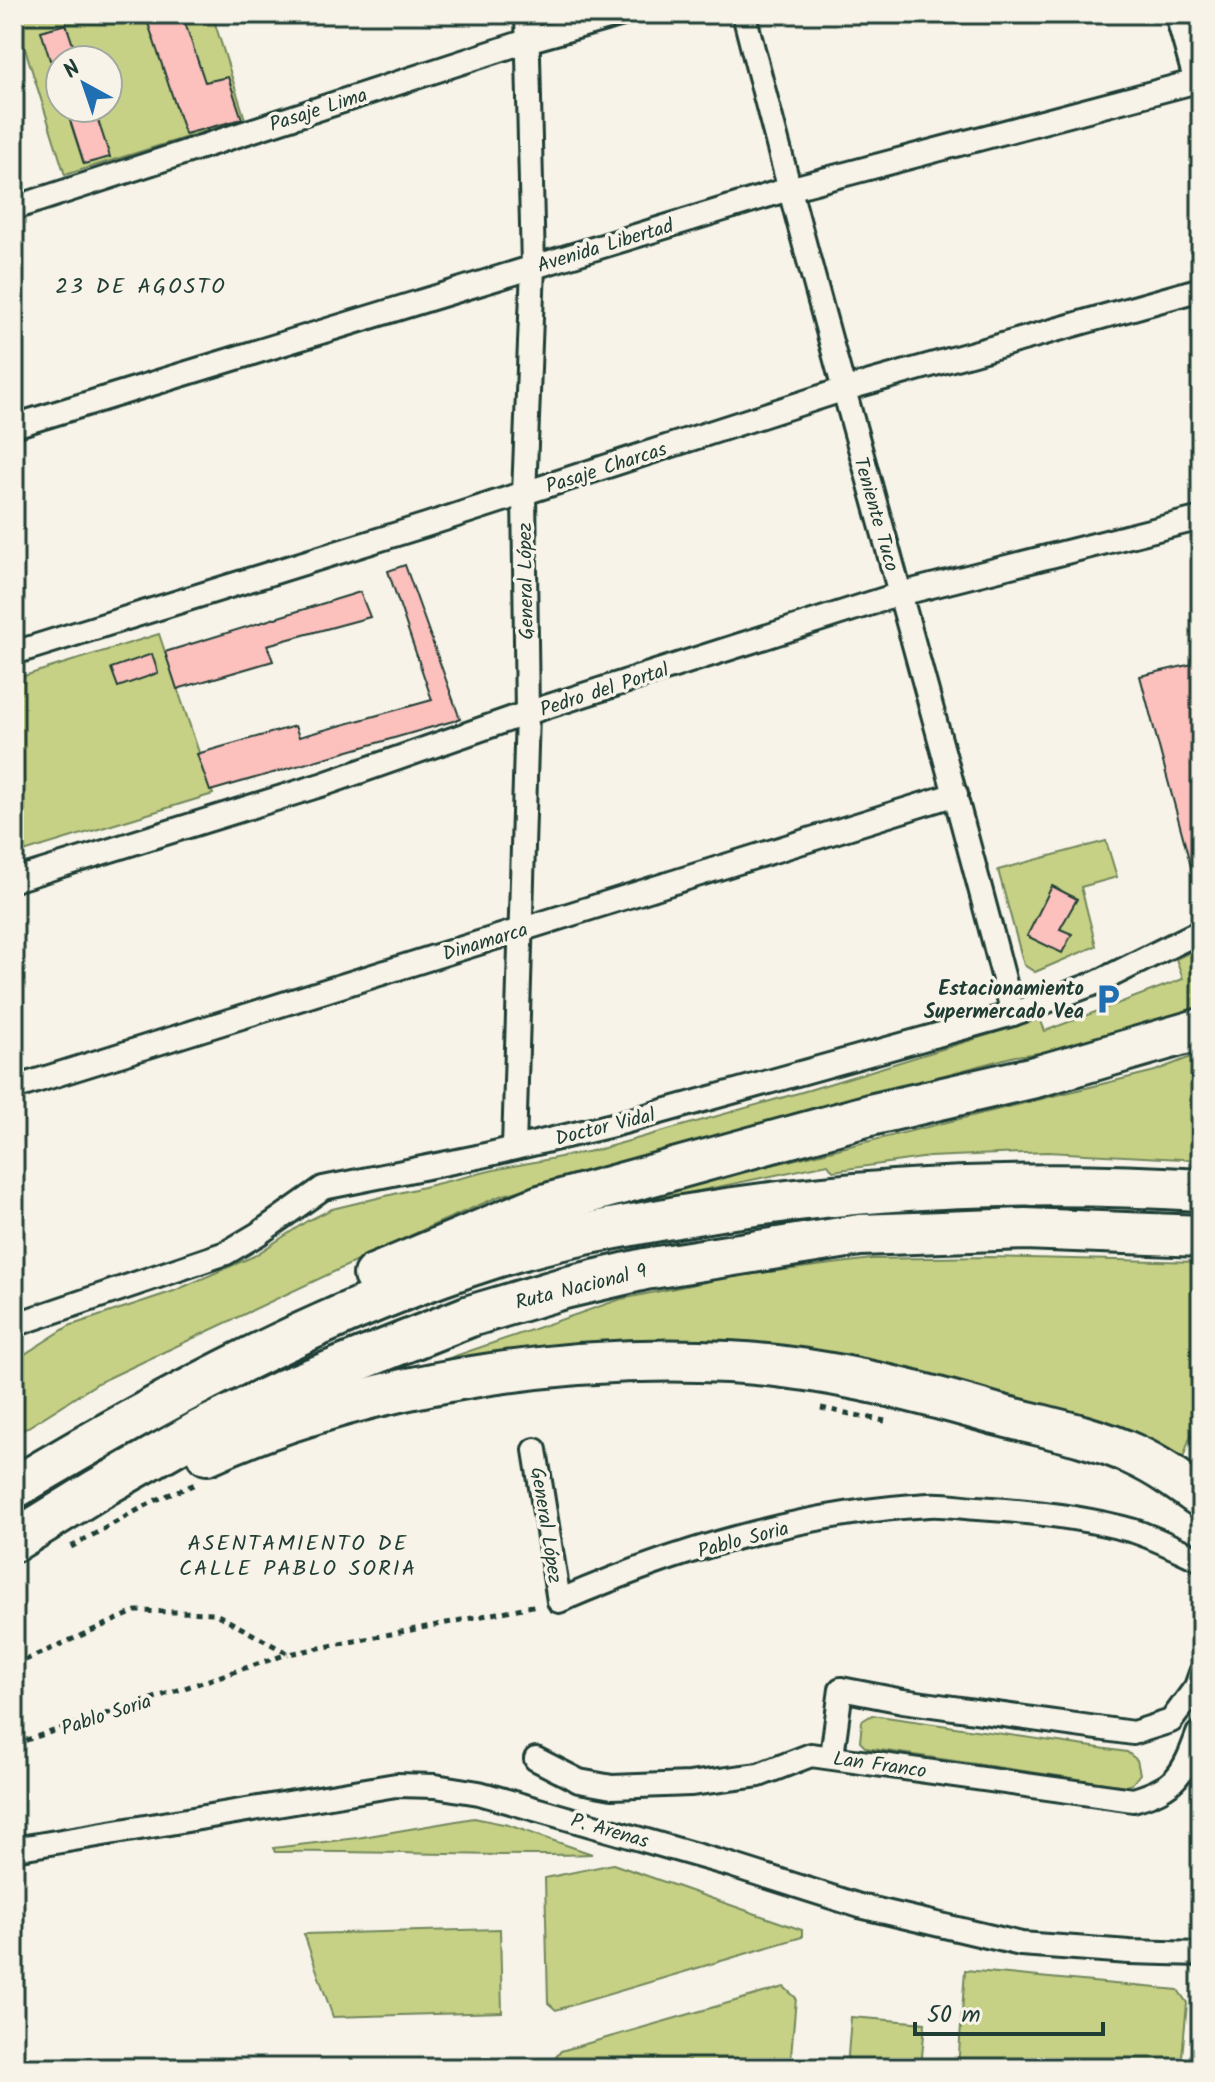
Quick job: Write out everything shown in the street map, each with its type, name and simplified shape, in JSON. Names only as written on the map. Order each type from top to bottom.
[{"type":"highway","points":[[87,1444],[175,1378],[294,1311],[540,1206],[870,1115],[1035,1077],[1201,1029]]},
{"type":"highway","points":[[14,1488],[87,1444],[251,1356],[427,1282],[499,1256],[572,1236],[780,1200],[851,1194],[1022,1185],[1201,1190]]},
{"type":"highway","name":"Ruta Nacional 9","points":[[14,1542],[201,1430],[286,1389],[470,1316],[564,1288],[645,1269],[860,1235],[1025,1229],[1201,1236]]},
{"type":"highway","points":[[14,1542],[215,1450],[287,1423],[369,1399],[450,1382],[525,1369],[597,1362],[729,1362],[875,1384],[955,1402],[1106,1444],[1165,1471],[1201,1497]]},
{"type":"main road","points":[[1183,14],[1201,79]]},
{"type":"street","name":"General López","points":[[514,1148],[527,713],[524,494],[533,267],[527,14]]},
{"type":"street","name":"Pasaje Lima","points":[[14,208],[527,41],[623,14]]},
{"type":"street","name":"Teniente Tuco","points":[[744,14],[842,390],[956,794],[1013,1014]]},
{"type":"street","name":"Avenida Libertad","points":[[14,426],[789,189],[1201,79]]},
{"type":"street","name":"Pasaje Charcas","points":[[14,653],[524,494],[842,390],[1201,289]]},
{"type":"street","name":"Pedro del Portal","points":[[14,880],[324,784],[527,713],[900,594],[1201,518]]},
{"type":"street","name":"Dinamarca","points":[[14,1088],[956,794]]},
{"type":"street","name":"Doctor Vidal","points":[[14,1325],[226,1253],[323,1188],[514,1148],[711,1100],[1013,1014],[1098,982],[1201,931]]},
{"type":"street","name":"General López","points":[[535,1450],[559,1601]]},
{"type":"street","name":"Pablo Soria","points":[[559,1601],[624,1575],[737,1538],[808,1521],[931,1505],[1068,1518],[1134,1532],[1201,1560]]},
{"type":"street","points":[[1200,1743],[1201,1674]]},
{"type":"street","points":[[832,1756],[841,1689],[903,1701],[1133,1733],[1171,1721],[1196,1687],[1201,1674]]},
{"type":"street","name":"Lan Franco","points":[[536,1759],[579,1781],[612,1787],[690,1784],[759,1775],[811,1755],[832,1756],[1133,1800],[1160,1793],[1180,1774],[1200,1743]]},
{"type":"street","name":"P. Arenas","points":[[14,1849],[396,1785],[435,1786],[479,1793],[622,1833],[860,1906],[1021,1944],[1201,1954]]},
{"type":"path","name":"Pablo Soria","points":[[14,1744],[289,1654],[559,1601]]},
{"type":"path","points":[[14,1665],[136,1611],[214,1613],[289,1654]]},
{"type":"green space","points":[[25,14],[212,14],[245,119],[65,175],[49,124],[124,124],[124,44],[44,44],[44,109],[15,17]]},
{"type":"green space","points":[[159,634],[213,794],[14,855],[14,679]]},
{"type":"green space","points":[[1106,841],[1117,877],[1081,887],[1096,946],[1035,972],[1024,965],[998,870]]},
{"type":"green space","points":[[1201,947],[1201,1016],[1059,1051],[1015,1056],[500,1196],[98,1383],[14,1436],[14,1361],[69,1326],[174,1291],[254,1256],[307,1221],[332,1209],[498,1169],[597,1150],[809,1090],[1040,1019],[1045,1031],[1183,979],[1176,959]]},
{"type":"green space","points":[[1201,1053],[1201,1160],[1047,1152],[929,1157],[833,1171],[828,1164],[689,1193],[603,1217],[581,1217],[695,1184],[1155,1071]]},
{"type":"green space","points":[[989,1257],[1201,1262],[1201,1422],[1189,1440],[1180,1468],[870,1371],[397,1376],[621,1299],[730,1277],[872,1259]]},
{"type":"green space","points":[[872,1715],[1127,1752],[1137,1760],[1140,1774],[1126,1786],[866,1748],[860,1742],[862,1721]]},
{"type":"green space","points":[[474,1818],[508,1825],[592,1854],[275,1852],[273,1848],[357,1838]]},
{"type":"green space","points":[[613,1864],[802,1930],[802,1937],[556,2010],[548,2003],[545,1878]]},
{"type":"green space","points":[[500,1929],[502,2012],[333,2017],[304,1934]]},
{"type":"green space","points":[[965,1970],[1178,1990],[1187,2003],[1181,2068],[958,2068]]},
{"type":"green space","points":[[784,1987],[796,1998],[790,2068],[550,2068],[561,2051]]},
{"type":"green space","points":[[851,2017],[925,2023],[921,2068],[847,2068]]},
{"type":"building","points":[[145,14],[182,14],[205,82],[228,77],[242,119],[185,134]]},
{"type":"building","points":[[66,24],[73,44],[45,44],[41,31]]},
{"type":"building","points":[[71,124],[99,124],[110,157],[84,164]]},
{"type":"building","points":[[405,565],[460,719],[210,791],[197,754],[295,726],[299,737],[432,700],[388,571]]},
{"type":"building","points":[[360,592],[370,617],[267,645],[273,661],[177,689],[165,652]]},
{"type":"building","points":[[152,654],[158,673],[118,687],[111,668]]},
{"type":"building","points":[[1201,662],[1201,877],[1194,878],[1140,676]]},
{"type":"building","points":[[1052,886],[1077,899],[1060,929],[1072,934],[1062,953],[1027,936]]},
{"type":"place","name":"Estacionamiento Supermercado Vea","points":[[1108,999]]},
{"type":"district","name":"23 DE AGOSTO","points":[[141,285]]},
{"type":"district","name":"ASENTAMIENTO DE CALLE PABLO SORIA","points":[[298,1554]]}]
